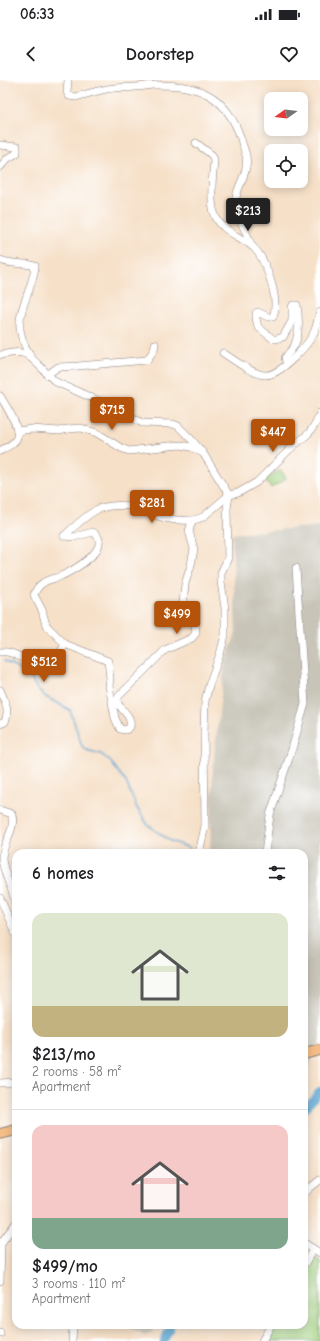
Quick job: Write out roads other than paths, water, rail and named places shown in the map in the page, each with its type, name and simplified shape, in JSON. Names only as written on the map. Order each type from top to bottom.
[{"type":"highway","points":[[308,1053],[320,1050]]},
{"type":"highway","points":[[0,1134],[12,1131]]},
{"type":"street","points":[[68,80],[67,92],[69,96],[76,97],[114,88],[135,88],[153,85],[195,88],[219,101],[229,112],[237,128],[246,157],[246,169],[236,197],[238,213],[252,246],[265,265],[270,278],[274,303],[273,317],[268,317],[258,312],[256,313],[258,327],[273,339],[284,337],[292,321],[292,307],[293,305],[298,305],[298,332],[295,346],[286,358],[287,364]]},
{"type":"street","points":[[196,143],[212,155],[214,160],[212,206],[215,216],[228,231],[252,246]]},
{"type":"street","points":[[0,145],[17,147],[17,153],[7,159],[0,167]]},
{"type":"street","points":[[0,260],[15,264],[27,263],[35,266],[34,276],[20,315],[20,329],[24,346],[30,356],[47,375],[67,388],[103,402],[142,423],[174,424],[178,426],[203,453],[229,495],[227,509],[228,558],[221,573],[225,608],[225,635],[205,701],[204,733],[206,826],[200,849]]},
{"type":"street","points":[[223,353],[256,373],[263,376],[270,375],[287,364],[306,345],[315,331],[320,312]]},
{"type":"street","points":[[47,375],[53,369],[58,367],[147,360],[154,350],[155,344]]},
{"type":"street","points":[[0,355],[22,353],[30,356]]},
{"type":"street","points":[[0,396],[14,420],[17,431],[15,441],[0,451]]},
{"type":"street","points":[[192,521],[189,531],[194,549],[185,584],[183,603],[187,613],[195,624],[196,633],[192,638],[165,650],[118,697],[118,704],[129,716],[130,720],[130,727],[126,730],[120,729],[109,686],[110,678],[108,661],[66,644],[46,625],[42,610],[34,595],[37,587],[45,581],[60,576],[82,564],[95,552],[99,546],[99,539],[93,532],[74,536],[64,536],[97,510],[114,506],[132,506],[157,516],[183,521],[192,521],[203,517],[229,495],[238,493],[257,482],[289,450],[309,433],[316,423],[320,413]]},
{"type":"street","points":[[17,431],[32,429],[59,431],[81,428],[97,433],[121,448],[129,451],[181,445],[203,453]]},
{"type":"street","points":[[266,849],[270,815],[305,704],[296,568]]},
{"type":"street","points":[[0,652],[5,651],[26,660],[44,674],[53,666],[66,644]]},
{"type":"street","points":[[0,690],[9,714],[5,722],[0,724]]},
{"type":"street","points":[[0,810],[12,814],[14,822],[12,831],[4,846],[2,860],[12,888]]},
{"type":"street","points":[[0,898],[12,926]]},
{"type":"street","points":[[0,1083],[12,1082]]},
{"type":"street","points":[[308,1189],[320,1180]]},
{"type":"street","points":[[0,1281],[1,1244],[12,1228]]},
{"type":"street","points":[[308,1246],[320,1253]]},
{"type":"street","points":[[308,1258],[313,1249]]},
{"type":"street","points":[[72,1341],[73,1329]]},
{"type":"street","points":[[262,1341],[268,1329]]},
{"type":"waterway","points":[[4,661],[29,675],[38,690],[46,697],[70,710],[82,746],[86,750],[101,754],[110,761],[126,782],[137,808],[148,825],[170,841],[190,848]]},
{"type":"waterway","points":[[308,1105],[320,1091]]},
{"type":"waterway","points":[[164,1341],[169,1329]]}]
